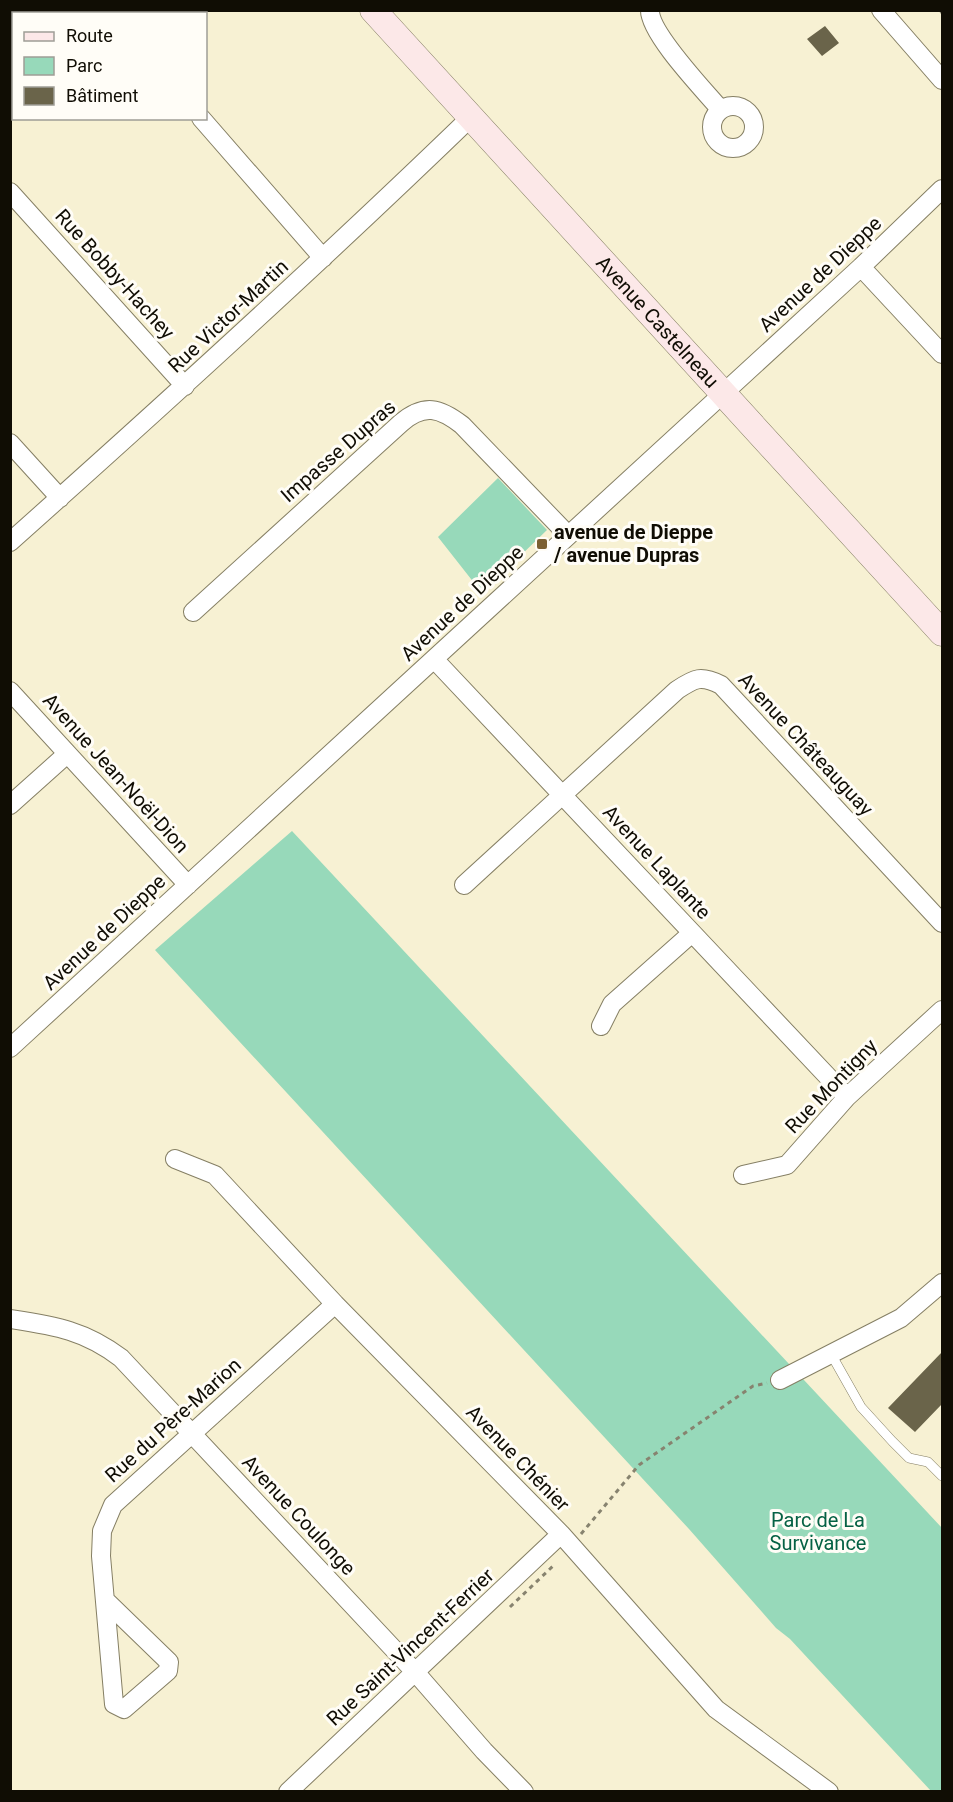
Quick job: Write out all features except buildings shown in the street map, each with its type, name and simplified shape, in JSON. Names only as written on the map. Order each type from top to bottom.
[{"type":"street","name":"Avenue Castelneau","points":[[373,10],[942,633]]},
{"type":"street","points":[[650,10],[649,16],[656,32],[720,109]]},
{"type":"street","points":[[880,10],[942,80]]},
{"type":"street","name":"Rue Victor-Martin","points":[[10,542],[185,386],[471,117]]},
{"type":"street","points":[[203,120],[323,258]]},
{"type":"street","name":"Avenue de Dieppe","points":[[10,1048],[861,267],[942,189]]},
{"type":"street","name":"Rue Bobby-Hachey","points":[[10,192],[185,386]]},
{"type":"street","points":[[861,267],[942,354]]},
{"type":"street","name":"Impasse Dupras","points":[[194,612],[400,423],[410,415],[430,410],[445,412],[462,425],[568,535]]},
{"type":"street","points":[[10,443],[60,498]]},
{"type":"street","name":"Avenue Laplante","points":[[434,659],[847,1097]]},
{"type":"street","name":"Avenue Châteauguay","points":[[464,885],[676,690],[700,678],[708,678],[721,685],[942,923]]},
{"type":"street","name":"Avenue Jean-Noël-Dion","points":[[10,691],[188,885]]},
{"type":"street","points":[[10,805],[67,754]]},
{"type":"street","points":[[601,1026],[612,1004],[692,933]]},
{"type":"street","name":"Rue Montigny","points":[[743,1175],[787,1165],[847,1097],[942,1010]]},
{"type":"street","name":"Avenue Chénier","points":[[175,1158],[215,1174],[335,1304],[561,1534],[716,1709],[829,1791]]},
{"type":"street","points":[[780,1380],[901,1318],[942,1283]]},
{"type":"street","name":"Rue du Père-Marion","points":[[105,1600],[169,1662],[168,1671],[124,1709],[114,1704],[100,1556],[102,1531],[113,1505],[335,1304]]},
{"type":"street","name":"Avenue Coulonge","points":[[10,1319],[68,1329],[106,1346],[121,1358],[416,1673],[484,1751],[524,1791]]},
{"type":"street","name":"Rue Saint-Vincent-Ferrier","points":[[288,1791],[416,1673],[561,1534]]},
{"type":"lane","points":[[831,1354],[861,1407],[909,1458],[928,1462],[942,1476]]},
{"type":"green space","points":[[498,478],[547,530],[482,593],[438,537]]},
{"type":"green space","name":"Parc de La Survivance","points":[[292,831],[942,1528],[942,1791],[931,1791],[790,1639],[776,1628],[689,1529],[155,950]]},
{"type":"place","name":"avenue de Dieppe / avenue Dupras","points":[[542,544]]}]
